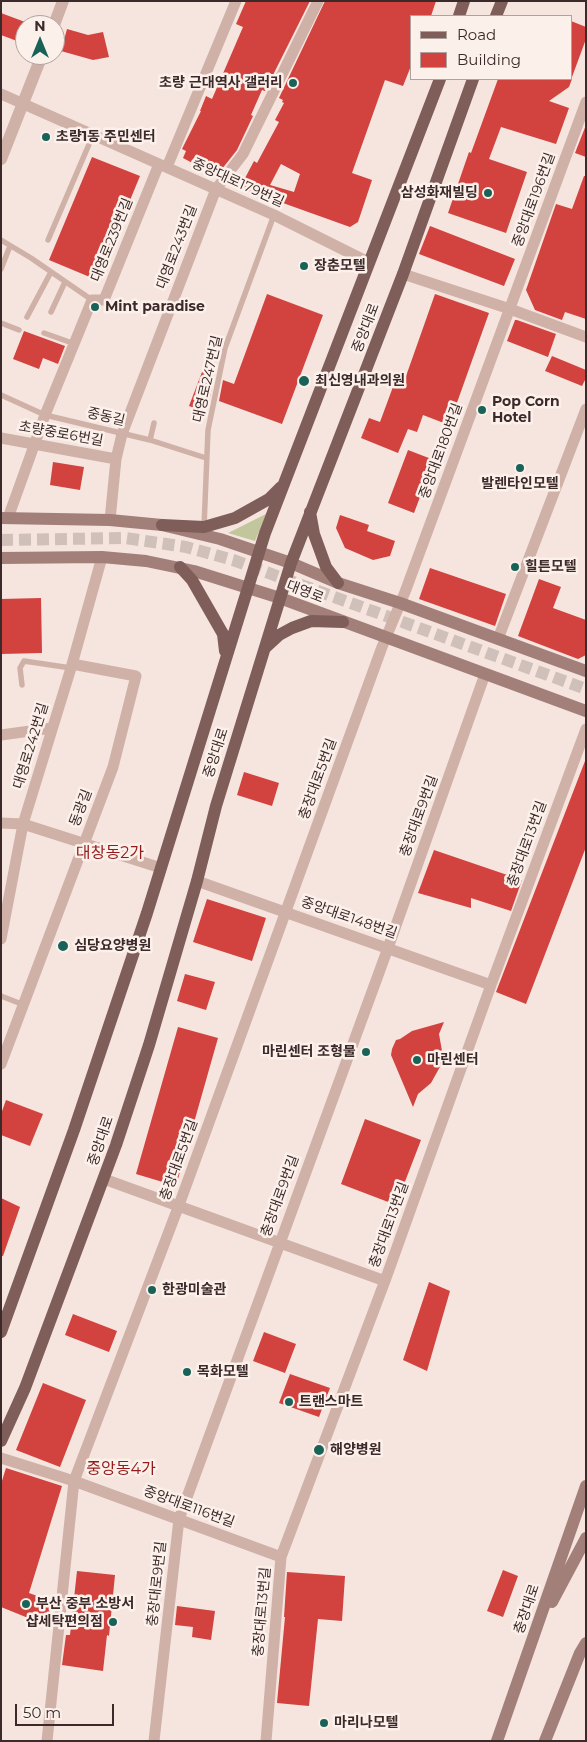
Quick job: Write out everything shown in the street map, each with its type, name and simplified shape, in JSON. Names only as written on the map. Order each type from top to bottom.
[{"type":"main road","points":[[459,15],[464,1]]},
{"type":"main road","points":[[496,15],[502,1]]},
{"type":"main road","name":"중앙대로","points":[[1,1332],[74,1130],[161,868],[259,552],[368,262],[440,80]]},
{"type":"main road","name":"중앙대로","points":[[1,1440],[25,1388],[104,1179],[149,1045],[198,881],[216,806],[266,647],[290,563],[403,274],[473,80]]},
{"type":"main road","points":[[162,525],[204,527],[235,518],[269,499],[286,481]]},
{"type":"main road","points":[[310,511],[314,534],[326,567],[338,583]]},
{"type":"main road","name":"대영로","points":[[4,518],[110,520],[162,525],[220,539],[586,671]]},
{"type":"main road","name":"대영로","points":[[1,558],[102,557],[146,561],[180,567],[280,598],[586,711]]},
{"type":"main road","points":[[180,567],[192,580],[223,634],[225,658]]},
{"type":"main road","points":[[266,647],[279,635],[312,621],[343,622]]},
{"type":"main road","name":"충장대로","points":[[496,1741],[586,1486]]},
{"type":"main road","points":[[532,1638],[586,1538]]},
{"type":"main road","points":[[545,1741],[583,1648],[586,1633]]},
{"type":"street","points":[[58,15],[63,1]]},
{"type":"street","points":[[163,166],[236,1]]},
{"type":"street","name":"대영로243번길","points":[[110,520],[116,458],[122,434],[216,188],[243,154],[318,1]]},
{"type":"street","points":[[2,155],[38,65]]},
{"type":"street","name":"중앙대로179번길","points":[[1,94],[216,188],[368,262]]},
{"type":"street","name":"중앙대로196번길","points":[[510,309],[586,102]]},
{"type":"street","name":"대영로239번길","points":[[4,518],[92,300],[104,300],[163,166]]},
{"type":"street","points":[[403,274],[586,336]]},
{"type":"street","name":"중앙대로180번길","points":[[400,603],[510,309]]},
{"type":"street","points":[[498,639],[586,409]]},
{"type":"street","name":"초량중로6번길","points":[[1,438],[116,458]]},
{"type":"street","name":"대영로242번길","points":[[1,937],[5,889],[72,666],[102,557]]},
{"type":"street","name":"충장대로5번길","points":[[47,1741],[74,1481],[179,1205],[400,603]]},
{"type":"street","name":"동광길","points":[[1,1064],[6,1041],[24,1005],[113,767],[136,676],[72,666]]},
{"type":"street","name":"충장대로9번길","points":[[154,1741],[179,1519],[388,948],[485,674]]},
{"type":"street","points":[[1,735],[52,728]]},
{"type":"street","name":"충장대로13번길","points":[[266,1741],[281,1556],[385,1281],[491,984],[586,729]]},
{"type":"street","points":[[1,823],[23,824],[161,868]]},
{"type":"street","name":"중앙대로148번길","points":[[198,881],[491,984]]},
{"type":"street","points":[[104,1179],[385,1281]]},
{"type":"street","name":"중앙대로116번길","points":[[1,1458],[74,1481],[281,1556]]},
{"type":"lane","points":[[48,240],[93,135]]},
{"type":"lane","name":"대영로247번길","points":[[204,527],[208,430],[225,348],[274,215]]},
{"type":"lane","points":[[1,240],[92,300]]},
{"type":"lane","points":[[1,268],[10,246]]},
{"type":"lane","points":[[27,316],[51,272]]},
{"type":"lane","points":[[51,312],[65,282]]},
{"type":"lane","points":[[1,323],[19,330]]},
{"type":"lane","points":[[44,333],[75,344]]},
{"type":"lane","name":"중동길","points":[[1,395],[45,415],[150,440],[206,458]]},
{"type":"lane","points":[[150,440],[154,424]]},
{"type":"lane","points":[[22,685],[20,668],[24,661],[72,666]]},
{"type":"lane","points":[[1,996],[24,1005]]},
{"type":"green space","points":[[266,514],[255,541],[228,533]]},
{"type":"building","points":[[246,1],[310,1],[265,91],[262,90],[251,115],[253,116],[237,150],[218,174],[215,175],[183,158],[186,151],[182,149],[201,111],[206,96],[212,99],[243,27],[236,24]]},
{"type":"building","points":[[325,1],[436,1],[431,15],[410,15],[410,68],[403,86],[385,80],[352,173],[372,180],[358,222],[350,227],[258,196],[244,189],[244,180],[254,161],[257,163],[279,122],[275,120],[284,103],[282,102],[283,100],[279,98]],"holes":[[[281,164],[300,174],[294,192],[270,185]]]},
{"type":"building","points":[[1,13],[15,18],[15,40],[1,35]]},
{"type":"building","points":[[572,21],[586,27],[586,39],[572,77]]},
{"type":"building","points":[[67,29],[88,35],[103,32],[109,57],[93,60],[65,52]]},
{"type":"building","points":[[498,80],[572,80],[569,87],[549,101],[569,108],[556,144],[501,127],[489,159],[527,172],[506,233],[448,213],[469,152],[471,153]]},
{"type":"building","points":[[586,125],[586,157],[575,153]]},
{"type":"building","points":[[92,157],[140,176],[97,280],[49,260]]},
{"type":"building","points":[[584,176],[586,176],[586,319],[565,312],[562,320],[535,310],[526,290],[556,204],[572,209]]},
{"type":"building","points":[[430,226],[515,259],[504,286],[419,254]]},
{"type":"building","points":[[267,294],[323,315],[282,424],[219,401],[223,380],[234,384]]},
{"type":"building","points":[[435,294],[489,313],[449,425],[423,415],[417,432],[408,429],[398,453],[361,438],[369,418],[380,422],[397,376],[405,379]]},
{"type":"building","points":[[515,320],[556,334],[548,357],[507,341]]},
{"type":"building","points":[[24,331],[65,346],[58,364],[43,358],[39,369],[13,359]]},
{"type":"building","points":[[552,356],[586,370],[586,378],[582,386],[545,371]]},
{"type":"building","points":[[202,372],[214,377],[210,397],[203,411],[189,406]]},
{"type":"building","points":[[408,450],[434,460],[414,513],[388,503]]},
{"type":"building","points":[[53,462],[84,467],[80,490],[50,485]]},
{"type":"building","points":[[340,515],[369,525],[367,531],[395,541],[390,556],[373,560],[345,548],[336,528]]},
{"type":"building","points":[[430,568],[506,594],[495,626],[419,599]]},
{"type":"building","points":[[539,579],[561,587],[553,608],[586,620],[586,655],[578,659],[518,636]]},
{"type":"building","points":[[41,598],[42,653],[1,654],[1,599]]},
{"type":"building","points":[[585,761],[586,847],[526,1004],[496,992]]},
{"type":"building","points":[[244,772],[279,783],[272,806],[237,795]]},
{"type":"building","points":[[434,850],[522,880],[511,911],[471,898],[471,908],[418,893]]},
{"type":"building","points":[[207,899],[266,918],[252,961],[193,942]]},
{"type":"building","points":[[185,974],[215,982],[206,1010],[177,1001]]},
{"type":"building","name":"마린센터","points":[[444,1022],[439,1034],[442,1051],[441,1065],[431,1083],[418,1094],[413,1107],[391,1055],[392,1049],[396,1040],[412,1031]]},
{"type":"building","points":[[178,1027],[218,1038],[176,1186],[136,1174]]},
{"type":"building","points":[[6,1100],[43,1114],[30,1146],[1,1135],[1,1114]]},
{"type":"building","points":[[365,1119],[421,1140],[396,1205],[341,1184]]},
{"type":"building","points":[[1,1198],[20,1207],[3,1256],[1,1256]]},
{"type":"building","points":[[429,1282],[450,1291],[427,1371],[403,1360]]},
{"type":"building","points":[[73,1314],[117,1331],[109,1352],[65,1335]]},
{"type":"building","points":[[264,1332],[296,1344],[285,1373],[253,1361]]},
{"type":"building","points":[[290,1374],[330,1388],[319,1417],[279,1403]]},
{"type":"building","points":[[43,1383],[86,1400],[60,1467],[16,1450]]},
{"type":"building","points":[[6,1468],[62,1486],[29,1593],[51,1601],[48,1626],[1,1607],[1,1484]]},
{"type":"building","points":[[503,1570],[518,1576],[503,1617],[487,1611]]},
{"type":"building","points":[[77,1571],[115,1575],[109,1636],[107,1635],[103,1671],[62,1665],[66,1635],[70,1635]]},
{"type":"building","points":[[287,1572],[345,1576],[342,1621],[318,1619],[309,1706],[277,1703]]},
{"type":"building","points":[[177,1606],[215,1611],[211,1640],[192,1637],[193,1627],[175,1625]]},
{"type":"tunnel","points":[[1,540],[125,538],[186,547],[233,560],[586,689]]},
{"type":"place","name":"초량 근대역사 갤러리","points":[[293,83]]},
{"type":"place","name":"초량1동 주민센터","points":[[46,137]]},
{"type":"place","name":"삼성화재빌딩","points":[[488,193]]},
{"type":"place","name":"장춘모텔","points":[[304,266]]},
{"type":"place","name":"Mint paradise","points":[[95,307]]},
{"type":"place","name":"최신영내과의원","points":[[304,381]]},
{"type":"place","name":"Pop Corn Hotel","points":[[482,410]]},
{"type":"place","name":"발렌타인모텔","points":[[520,468]]},
{"type":"place","name":"힐튼모텔","points":[[515,567]]},
{"type":"place","name":"심당요양병원","points":[[63,946]]},
{"type":"place","name":"마린센터 조형물","points":[[366,1052]]},
{"type":"place","name":"마린센터","points":[[417,1060]]},
{"type":"place","name":"한광미술관","points":[[152,1290]]},
{"type":"place","name":"목화모텔","points":[[187,1372]]},
{"type":"place","name":"트랜스마트","points":[[289,1402]]},
{"type":"place","name":"해양병원","points":[[319,1450]]},
{"type":"place","name":"부산 중부 소방서","points":[[26,1604]]},
{"type":"place","name":"샵세탁편의점","points":[[113,1622]]},
{"type":"place","name":"마리나모텔","points":[[324,1723]]},
{"type":"district","name":"대창동2가","points":[[110,853]]},
{"type":"district","name":"중앙동4가","points":[[121,1469]]}]
